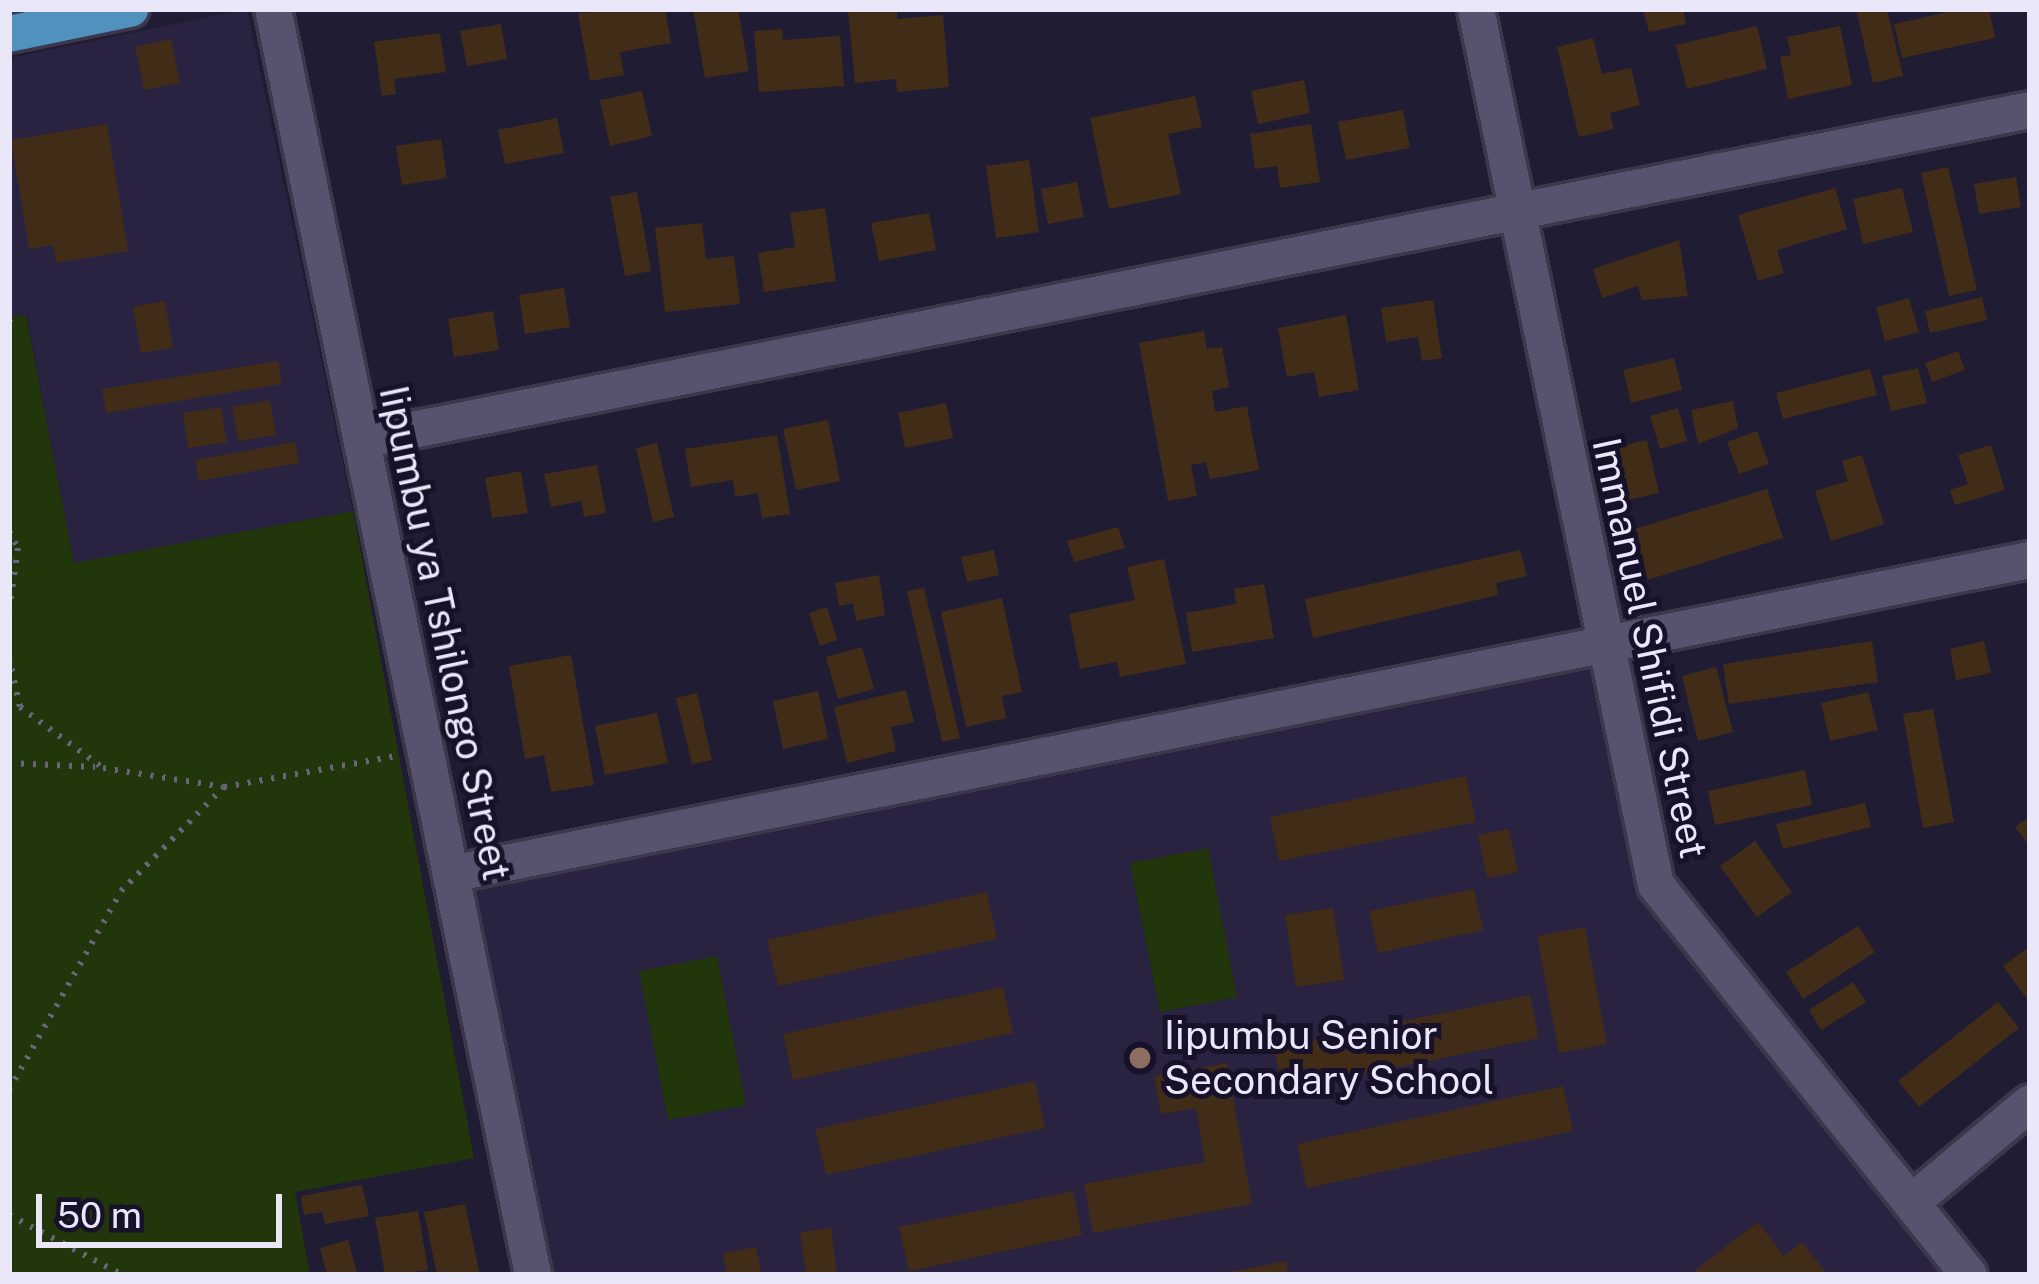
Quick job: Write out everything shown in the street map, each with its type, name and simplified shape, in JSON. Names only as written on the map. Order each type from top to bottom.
[{"type":"main road","points":[[9,34],[130,9]]},
{"type":"street","name":"Iipumbu ya Tshilongo Street","points":[[273,9],[533,1275]]},
{"type":"street","name":"Immanuel Shifidi Street","points":[[1476,9],[1657,885],[1969,1275]]},
{"type":"street","points":[[362,440],[1518,215],[2030,110]]},
{"type":"street","points":[[451,874],[1603,641],[2030,560]]},
{"type":"street","points":[[1911,1203],[2030,1103]]},
{"type":"path","points":[[9,531],[18,578],[9,610]]},
{"type":"path","points":[[9,657],[20,707],[103,768]]},
{"type":"path","points":[[9,763],[103,768],[224,788],[315,776],[425,749]]},
{"type":"path","points":[[9,1090],[121,891],[224,788]]},
{"type":"path","points":[[9,1215],[123,1275]]},
{"type":"shaded area","points":[[247,9],[353,511],[74,564],[27,316],[9,319],[9,58]]},
{"type":"shaded area","name":"Iipumbu Senior Secondary School","points":[[1603,641],[1647,859],[1969,1275],[533,1275],[451,874]]},
{"type":"green space","points":[[26,315],[74,563],[353,511],[474,1158],[295,1192],[310,1275],[9,1275],[9,318]]},
{"type":"green space","points":[[1208,848],[1237,997],[1160,1012],[1130,863]]},
{"type":"green space","points":[[717,956],[746,1105],[668,1120],[639,971]]},
{"type":"building","points":[[665,9],[671,43],[620,52],[624,75],[590,81],[578,13]]},
{"type":"building","points":[[693,9],[738,9],[749,71],[705,78]]},
{"type":"building","points":[[848,9],[897,9],[897,19],[943,15],[949,87],[897,92],[896,79],[855,83]]},
{"type":"building","points":[[1643,9],[1683,9],[1686,24],[1649,32]]},
{"type":"building","points":[[1856,9],[1887,9],[1903,76],[1873,83]]},
{"type":"building","points":[[1961,9],[1989,9],[1995,38],[1902,58],[1894,24]]},
{"type":"building","points":[[501,24],[507,59],[467,66],[460,31]]},
{"type":"building","points":[[1757,26],[1767,69],[1687,89],[1676,45]]},
{"type":"building","points":[[1840,26],[1852,85],[1788,99],[1780,57],[1791,55],[1787,37]]},
{"type":"building","points":[[782,29],[783,40],[840,36],[844,86],[759,92],[754,31]]},
{"type":"building","points":[[440,33],[446,72],[394,79],[396,94],[382,96],[374,42]]},
{"type":"building","points":[[1593,38],[1602,74],[1631,68],[1640,105],[1610,113],[1614,129],[1579,137],[1557,47]]},
{"type":"building","points":[[171,39],[180,83],[144,90],[135,47]]},
{"type":"building","points":[[1304,80],[1310,113],[1258,124],[1251,91]]},
{"type":"building","points":[[642,91],[652,136],[610,146],[600,100]]},
{"type":"building","points":[[1195,96],[1202,127],[1168,134],[1181,194],[1109,209],[1090,118]]},
{"type":"building","points":[[1403,110],[1410,148],[1346,160],[1338,122]]},
{"type":"building","points":[[557,118],[564,153],[505,164],[498,130]]},
{"type":"building","points":[[107,124],[128,251],[56,263],[53,245],[29,249],[11,140]]},
{"type":"building","points":[[1311,124],[1320,182],[1280,188],[1277,166],[1255,169],[1250,134]]},
{"type":"building","points":[[441,139],[447,178],[402,185],[396,146]]},
{"type":"building","points":[[1029,160],[1039,232],[996,238],[986,166]]},
{"type":"building","points":[[1948,167],[1977,290],[1949,296],[1921,173]]},
{"type":"building","points":[[2016,177],[2021,207],[1979,214],[1974,184]]},
{"type":"building","points":[[1077,182],[1084,217],[1048,224],[1041,189]]},
{"type":"building","points":[[1835,188],[1847,229],[1777,250],[1784,273],[1758,281],[1738,215]]},
{"type":"building","points":[[1902,188],[1913,232],[1863,244],[1853,199]]},
{"type":"building","points":[[637,192],[651,271],[625,276],[610,197]]},
{"type":"building","points":[[825,208],[836,281],[764,292],[758,253],[795,247],[790,213]]},
{"type":"building","points":[[929,213],[936,250],[879,261],[871,223]]},
{"type":"building","points":[[702,223],[706,259],[734,256],[740,304],[665,312],[655,228]]},
{"type":"building","points":[[1679,240],[1688,296],[1642,300],[1638,286],[1602,298],[1593,269]]},
{"type":"building","points":[[564,288],[570,327],[525,334],[519,295]]},
{"type":"building","points":[[1982,297],[1987,320],[1930,333],[1925,311]]},
{"type":"building","points":[[1909,298],[1919,332],[1885,341],[1876,307]]},
{"type":"building","points":[[1433,300],[1442,358],[1422,361],[1418,337],[1386,342],[1381,308]]},
{"type":"building","points":[[165,301],[173,348],[141,353],[133,307]]},
{"type":"building","points":[[493,311],[499,350],[454,357],[448,319]]},
{"type":"building","points":[[1346,315],[1359,390],[1319,397],[1314,372],[1287,377],[1278,328]]},
{"type":"building","points":[[1204,331],[1207,349],[1222,347],[1229,387],[1212,391],[1215,412],[1247,406],[1259,470],[1210,479],[1206,462],[1191,465],[1197,496],[1168,501],[1139,343]]},
{"type":"building","points":[[1958,351],[1965,370],[1932,382],[1925,363]]},
{"type":"building","points":[[1674,358],[1682,390],[1631,403],[1623,370]]},
{"type":"building","points":[[278,361],[282,384],[106,413],[102,389]]},
{"type":"building","points":[[1918,368],[1927,403],[1891,411],[1882,376]]},
{"type":"building","points":[[1870,369],[1877,395],[1783,419],[1776,393]]},
{"type":"building","points":[[270,400],[276,435],[238,441],[232,407]]},
{"type":"building","points":[[1733,401],[1738,428],[1698,444],[1691,410]]},
{"type":"building","points":[[946,403],[953,438],[905,448],[898,413]]},
{"type":"building","points":[[221,407],[227,442],[188,448],[183,413]]},
{"type":"building","points":[[1678,408],[1687,441],[1660,449],[1650,416]]},
{"type":"building","points":[[828,420],[840,481],[796,490],[783,429]]},
{"type":"building","points":[[1757,431],[1769,464],[1739,474],[1727,442]]},
{"type":"building","points":[[777,435],[790,514],[762,518],[758,493],[735,497],[733,480],[691,487],[685,449]]},
{"type":"building","points":[[1647,440],[1659,493],[1628,500],[1616,447]]},
{"type":"building","points":[[295,442],[299,463],[199,481],[195,460]]},
{"type":"building","points":[[657,443],[674,517],[653,522],[636,448]]},
{"type":"building","points":[[1991,445],[2005,490],[1955,505],[1950,490],[1968,484],[1958,455]]},
{"type":"building","points":[[1862,455],[1884,524],[1831,541],[1815,491],[1848,481],[1842,461]]},
{"type":"building","points":[[597,465],[606,513],[584,517],[581,501],[551,507],[544,474]]},
{"type":"building","points":[[521,471],[528,513],[492,518],[485,478]]},
{"type":"building","points":[[1767,489],[1783,538],[1647,580],[1631,530]]},
{"type":"building","points":[[1118,527],[1125,548],[1074,562],[1067,541]]},
{"type":"building","points":[[994,550],[999,575],[967,582],[961,557]]},
{"type":"building","points":[[1520,550],[1527,576],[1496,583],[1498,595],[1313,638],[1305,599]]},
{"type":"building","points":[[1164,559],[1186,664],[1120,677],[1117,662],[1080,669],[1069,614],[1135,600],[1127,567]]},
{"type":"building","points":[[879,575],[885,615],[856,621],[853,603],[839,606],[835,583]]},
{"type":"building","points":[[1264,584],[1274,638],[1192,652],[1186,613],[1236,604],[1234,589]]},
{"type":"building","points":[[924,588],[960,738],[942,742],[907,591]]},
{"type":"building","points":[[1002,598],[1022,692],[1002,696],[1006,718],[966,727],[941,612]]},
{"type":"building","points":[[827,607],[837,640],[820,646],[809,613]]},
{"type":"building","points":[[1872,641],[1878,682],[1729,704],[1723,664]]},
{"type":"building","points":[[1984,641],[1991,673],[1956,680],[1950,649]]},
{"type":"building","points":[[862,647],[874,689],[838,699],[826,657]]},
{"type":"building","points":[[571,655],[594,785],[551,792],[544,755],[525,759],[509,666]]},
{"type":"building","points":[[1716,667],[1733,732],[1698,741],[1682,676]]},
{"type":"building","points":[[906,690],[914,722],[891,727],[896,751],[847,763],[834,707]]},
{"type":"building","points":[[818,691],[828,739],[783,749],[773,701]]},
{"type":"building","points":[[1868,692],[1878,730],[1830,741],[1821,703]]},
{"type":"building","points":[[697,693],[712,760],[692,764],[676,698]]},
{"type":"building","points":[[1933,709],[1954,822],[1923,828],[1903,714]]},
{"type":"building","points":[[657,713],[668,763],[605,775],[595,726]]},
{"type":"building","points":[[1805,770],[1812,805],[1715,825],[1708,791]]},
{"type":"building","points":[[1466,776],[1476,822],[1279,861],[1270,817]]},
{"type":"building","points":[[1865,803],[1871,827],[1783,849],[1776,824]]},
{"type":"building","points":[[2030,816],[2030,847],[2015,827]]},
{"type":"building","points":[[1509,829],[1518,872],[1487,878],[1478,835]]},
{"type":"building","points":[[1755,841],[1792,892],[1757,917],[1720,866]]},
{"type":"building","points":[[1474,889],[1483,930],[1378,953],[1369,911]]},
{"type":"building","points":[[987,892],[997,939],[778,986],[767,940]]},
{"type":"building","points":[[1333,908],[1344,980],[1296,987],[1285,915]]},
{"type":"building","points":[[1858,926],[1875,952],[1803,999],[1786,972]]},
{"type":"building","points":[[1585,927],[1607,1044],[1559,1053],[1537,936]]},
{"type":"building","points":[[2030,946],[2030,1003],[2003,966]]},
{"type":"building","points":[[1853,982],[1866,1002],[1821,1030],[1809,1010]]},
{"type":"building","points":[[1003,987],[1013,1033],[793,1080],[783,1034]]},
{"type":"building","points":[[1530,995],[1539,1038],[1283,1091],[1274,1048]]},
{"type":"building","points":[[1998,1002],[2019,1028],[1919,1107],[1898,1081]]},
{"type":"building","points":[[1227,1063],[1252,1204],[1093,1233],[1084,1184],[1205,1162],[1196,1108],[1161,1114],[1154,1076]]},
{"type":"building","points":[[1035,1081],[1045,1128],[826,1175],[815,1129]]},
{"type":"building","points":[[1563,1086],[1573,1131],[1307,1188],[1297,1144]]},
{"type":"building","points":[[362,1185],[369,1216],[325,1224],[322,1212],[304,1215],[301,1196]]},
{"type":"building","points":[[1073,1191],[1082,1235],[909,1271],[899,1227]]},
{"type":"building","points":[[465,1204],[480,1275],[437,1275],[424,1212]]},
{"type":"building","points":[[418,1211],[428,1270],[385,1275],[375,1218]]},
{"type":"building","points":[[1758,1222],[1784,1256],[1802,1242],[1828,1275],[1689,1275]]},
{"type":"building","points":[[831,1228],[837,1275],[806,1275],[800,1232]]},
{"type":"building","points":[[348,1240],[357,1273],[370,1275],[327,1275],[320,1248]]},
{"type":"building","points":[[756,1247],[762,1275],[727,1275],[723,1253]]},
{"type":"building","points":[[1286,1261],[1288,1275],[1223,1275],[1223,1273]]},
{"type":"place","name":"Iipumbu Senior Secondary School","points":[[1140,1058]]}]
